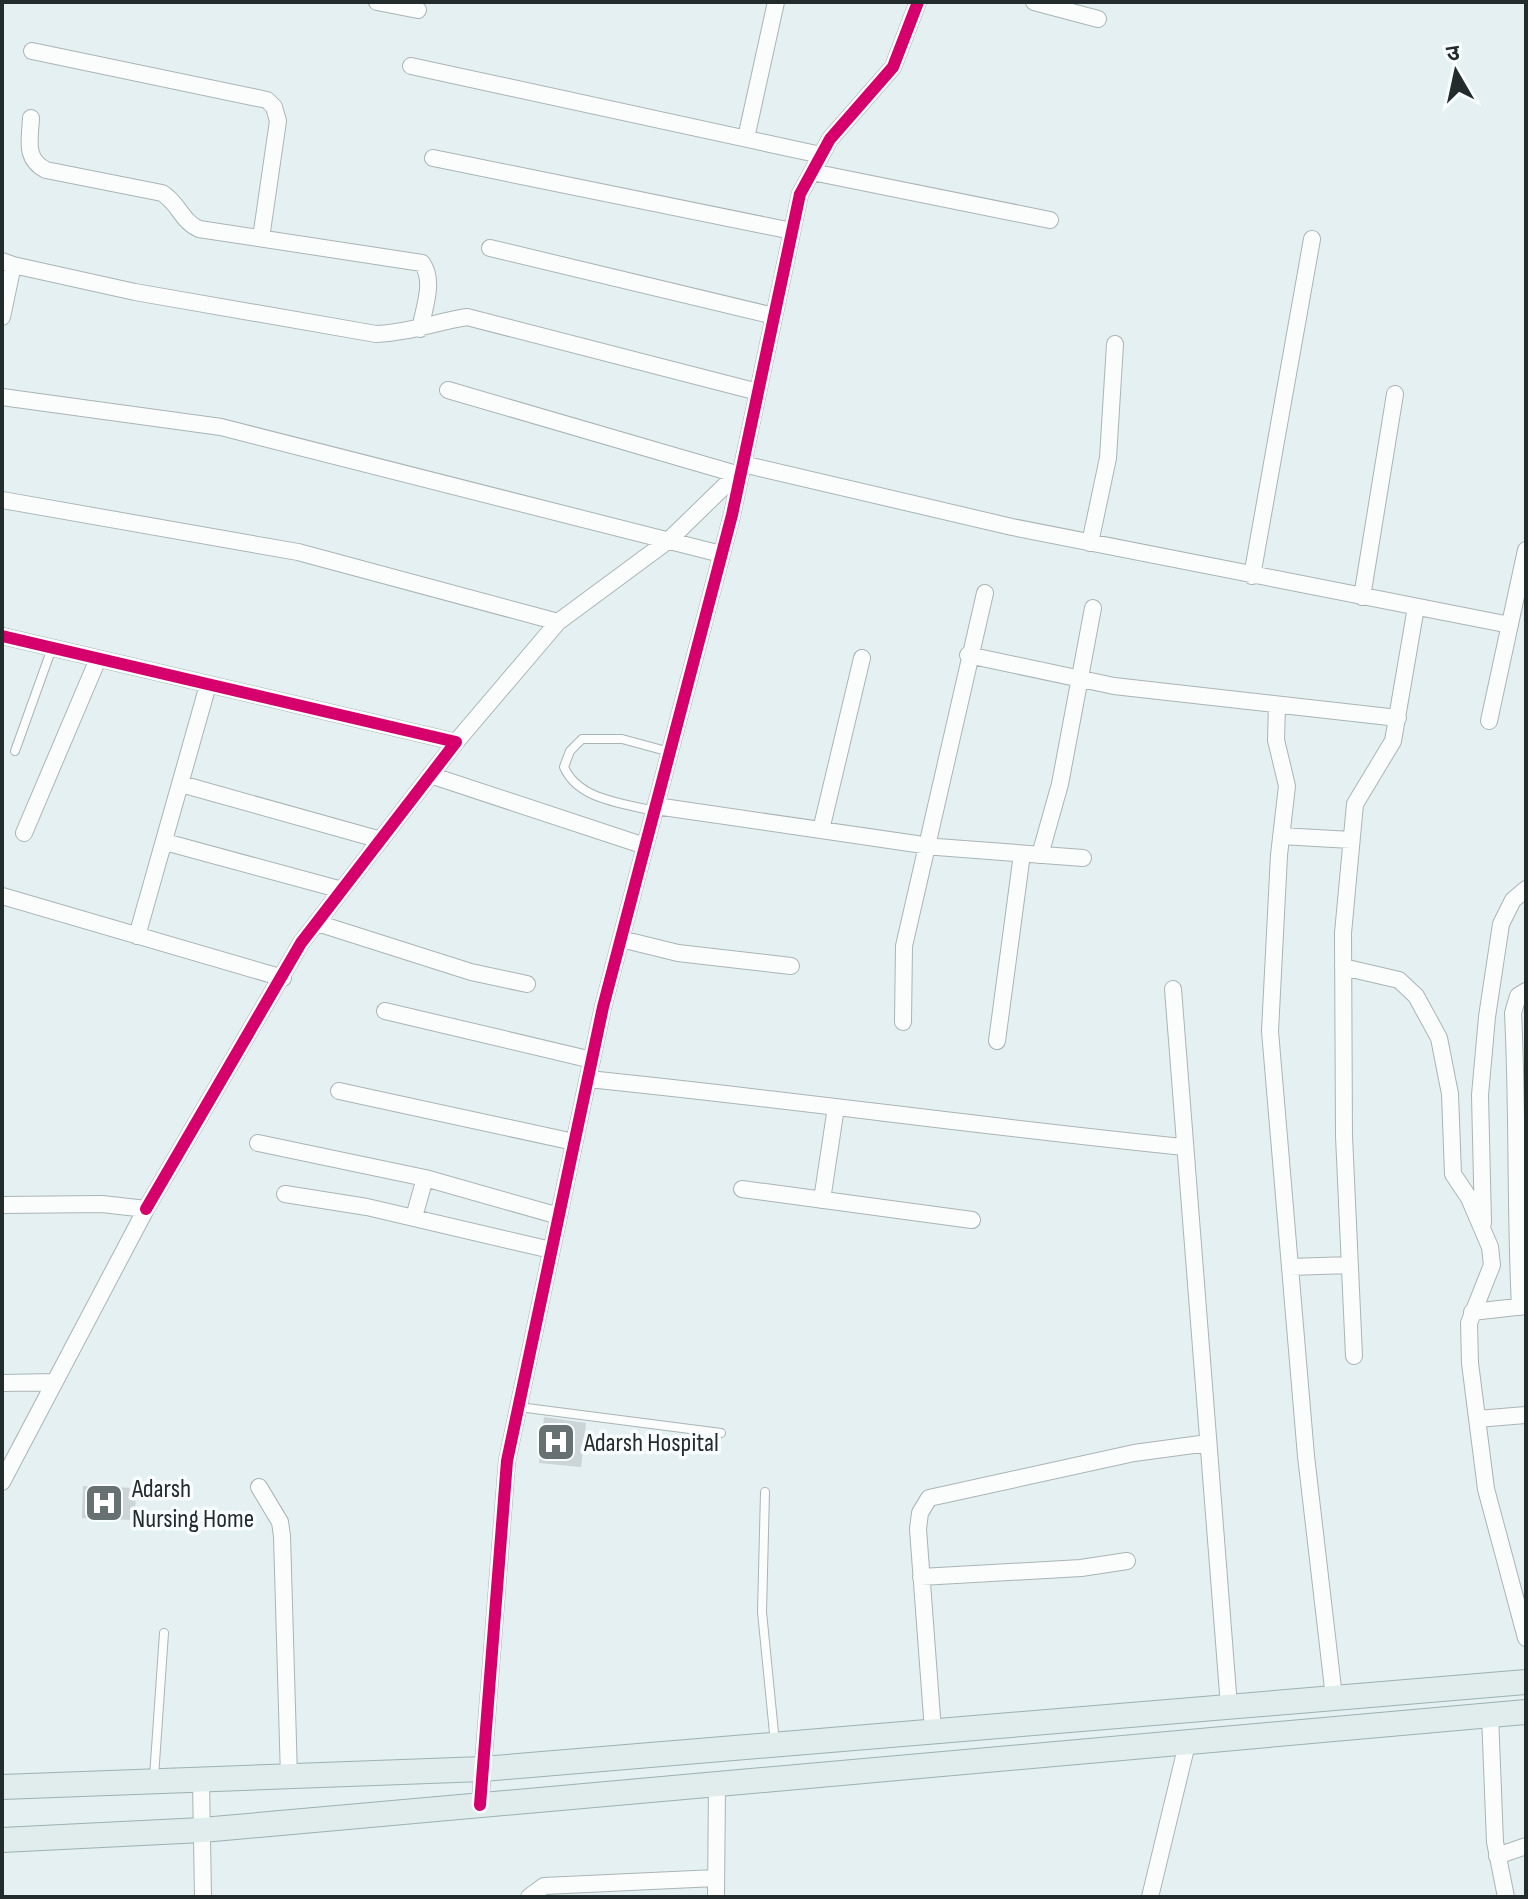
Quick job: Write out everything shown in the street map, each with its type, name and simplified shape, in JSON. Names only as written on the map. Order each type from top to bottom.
[{"type":"main road","points":[[2,1787],[483,1769],[1526,1682]]},
{"type":"main road","points":[[2,1840],[202,1830],[1526,1712]]},
{"type":"street","points":[[377,2],[418,10]]},
{"type":"street","points":[[746,138],[776,2]]},
{"type":"street","points":[[480,1805],[507,1461],[592,1060],[721,554],[800,194],[830,139],[893,67],[918,2]]},
{"type":"street","points":[[1034,2],[1098,19]]},
{"type":"street","points":[[32,51],[267,100],[274,107],[278,121],[261,238]]},
{"type":"street","points":[[411,66],[821,155]]},
{"type":"street","points":[[31,118],[29,152],[35,165],[46,170],[162,193],[171,199],[187,223],[199,229],[422,263],[428,271],[429,284],[420,329]]},
{"type":"street","points":[[433,158],[792,231]]},
{"type":"street","points":[[812,172],[1050,220]]},
{"type":"street","points":[[1252,576],[1312,239]]},
{"type":"street","points":[[490,248],[774,316]]},
{"type":"street","points":[[2,317],[8,263],[135,292],[376,334],[420,329],[467,317],[758,392]]},
{"type":"street","points":[[1090,543],[1108,458],[1115,344]]},
{"type":"street","points":[[448,390],[740,469],[1252,576],[1510,625]]},
{"type":"street","points":[[1362,597],[1395,394]]},
{"type":"street","points":[[2,397],[221,427],[721,554]]},
{"type":"street","points":[[2,1482],[146,1209],[258,1013],[317,923],[456,742],[558,622],[669,540],[740,469]]},
{"type":"street","points":[[2,500],[298,552],[558,622]]},
{"type":"street","points":[[1489,721],[1526,550]]},
{"type":"street","points":[[903,1022],[904,946],[968,655],[985,593]]},
{"type":"street","points":[[1354,1356],[1343,967],[1351,840],[1355,804],[1393,741],[1416,607]]},
{"type":"street","points":[[1040,855],[1060,784],[1093,608]]},
{"type":"street","points":[[2,636],[456,742]]},
{"type":"street","points":[[968,655],[1080,678],[1398,718]]},
{"type":"street","points":[[821,830],[862,658]]},
{"type":"street","points":[[24,833],[98,659]]},
{"type":"street","points":[[137,936],[208,685]]},
{"type":"street","points":[[1277,705],[1276,740],[1287,786],[1281,836],[1270,1031],[1290,1267],[1334,1697]]},
{"type":"street","points":[[430,775],[645,846]]},
{"type":"street","points":[[181,784],[381,840]]},
{"type":"street","points":[[655,808],[925,845],[1083,858]]},
{"type":"street","points":[[1281,836],[1351,840]]},
{"type":"street","points":[[165,842],[342,890]]},
{"type":"street","points":[[997,1041],[1022,854]]},
{"type":"street","points":[[1526,889],[1513,900],[1501,924],[1487,1017],[1480,1095],[1483,1228],[1492,1265],[1469,1323],[1470,1363],[1486,1489],[1526,1638]]},
{"type":"street","points":[[2,896],[283,978]]},
{"type":"street","points":[[317,923],[471,972],[527,984]]},
{"type":"street","points":[[621,939],[678,953],[791,966]]},
{"type":"street","points":[[1343,967],[1399,980],[1416,996],[1439,1038],[1450,1094],[1453,1174],[1483,1228]]},
{"type":"street","points":[[1173,989],[1229,1706]]},
{"type":"street","points":[[1472,1312],[1523,1307],[1521,1076],[1513,1013],[1518,996],[1526,991]]},
{"type":"street","points":[[385,1011],[592,1060]]},
{"type":"street","points":[[588,1079],[1184,1147]]},
{"type":"street","points":[[339,1091],[574,1142]]},
{"type":"street","points":[[822,1200],[836,1107]]},
{"type":"street","points":[[258,1143],[425,1178],[559,1216]]},
{"type":"street","points":[[414,1217],[425,1178]]},
{"type":"street","points":[[742,1189],[972,1220]]},
{"type":"street","points":[[285,1194],[414,1217],[551,1250]]},
{"type":"street","points":[[2,1205],[102,1204],[146,1209]]},
{"type":"street","points":[[1290,1267],[1350,1265]]},
{"type":"street","points":[[2,1383],[55,1382]]},
{"type":"street","points":[[1477,1419],[1526,1415]]},
{"type":"street","points":[[933,1731],[918,1529],[920,1513],[929,1498],[1134,1453],[1208,1443]]},
{"type":"street","points":[[259,1487],[280,1522],[282,1536],[289,1777]]},
{"type":"street","points":[[921,1577],[1081,1568],[1127,1561]]},
{"type":"street","points":[[1490,1715],[1497,1856],[1506,1897]]},
{"type":"street","points":[[1150,1897],[1187,1744]]},
{"type":"street","points":[[201,1781],[203,1897]]},
{"type":"street","points":[[716,1897],[717,1784]]},
{"type":"street","points":[[1497,1856],[1526,1846]]},
{"type":"street","points":[[529,1897],[544,1886],[583,1890],[716,1878]]},
{"type":"lane","points":[[15,751],[52,648]]},
{"type":"lane","points":[[655,808],[592,795],[570,781],[564,767],[570,751],[582,739],[622,739],[670,752]]},
{"type":"lane","points":[[518,1407],[721,1433]]},
{"type":"lane","points":[[765,1492],[762,1612],[775,1744]]},
{"type":"lane","points":[[153,1782],[164,1633]]},
{"type":"building","points":[[544,1417],[586,1423],[581,1467],[539,1463]]},
{"type":"building","points":[[83,1486],[136,1488],[135,1520],[82,1518]]},
{"type":"cycle path","points":[[480,1805],[507,1461],[603,1007],[732,515],[800,194],[830,139],[893,67],[918,2]]},
{"type":"cycle path","points":[[2,636],[456,742],[301,943],[146,1209]]},
{"type":"place","name":"Adarsh Hospital","points":[[556,1442]]},
{"type":"place","name":"Adarsh Nursing Home","points":[[104,1503]]}]
